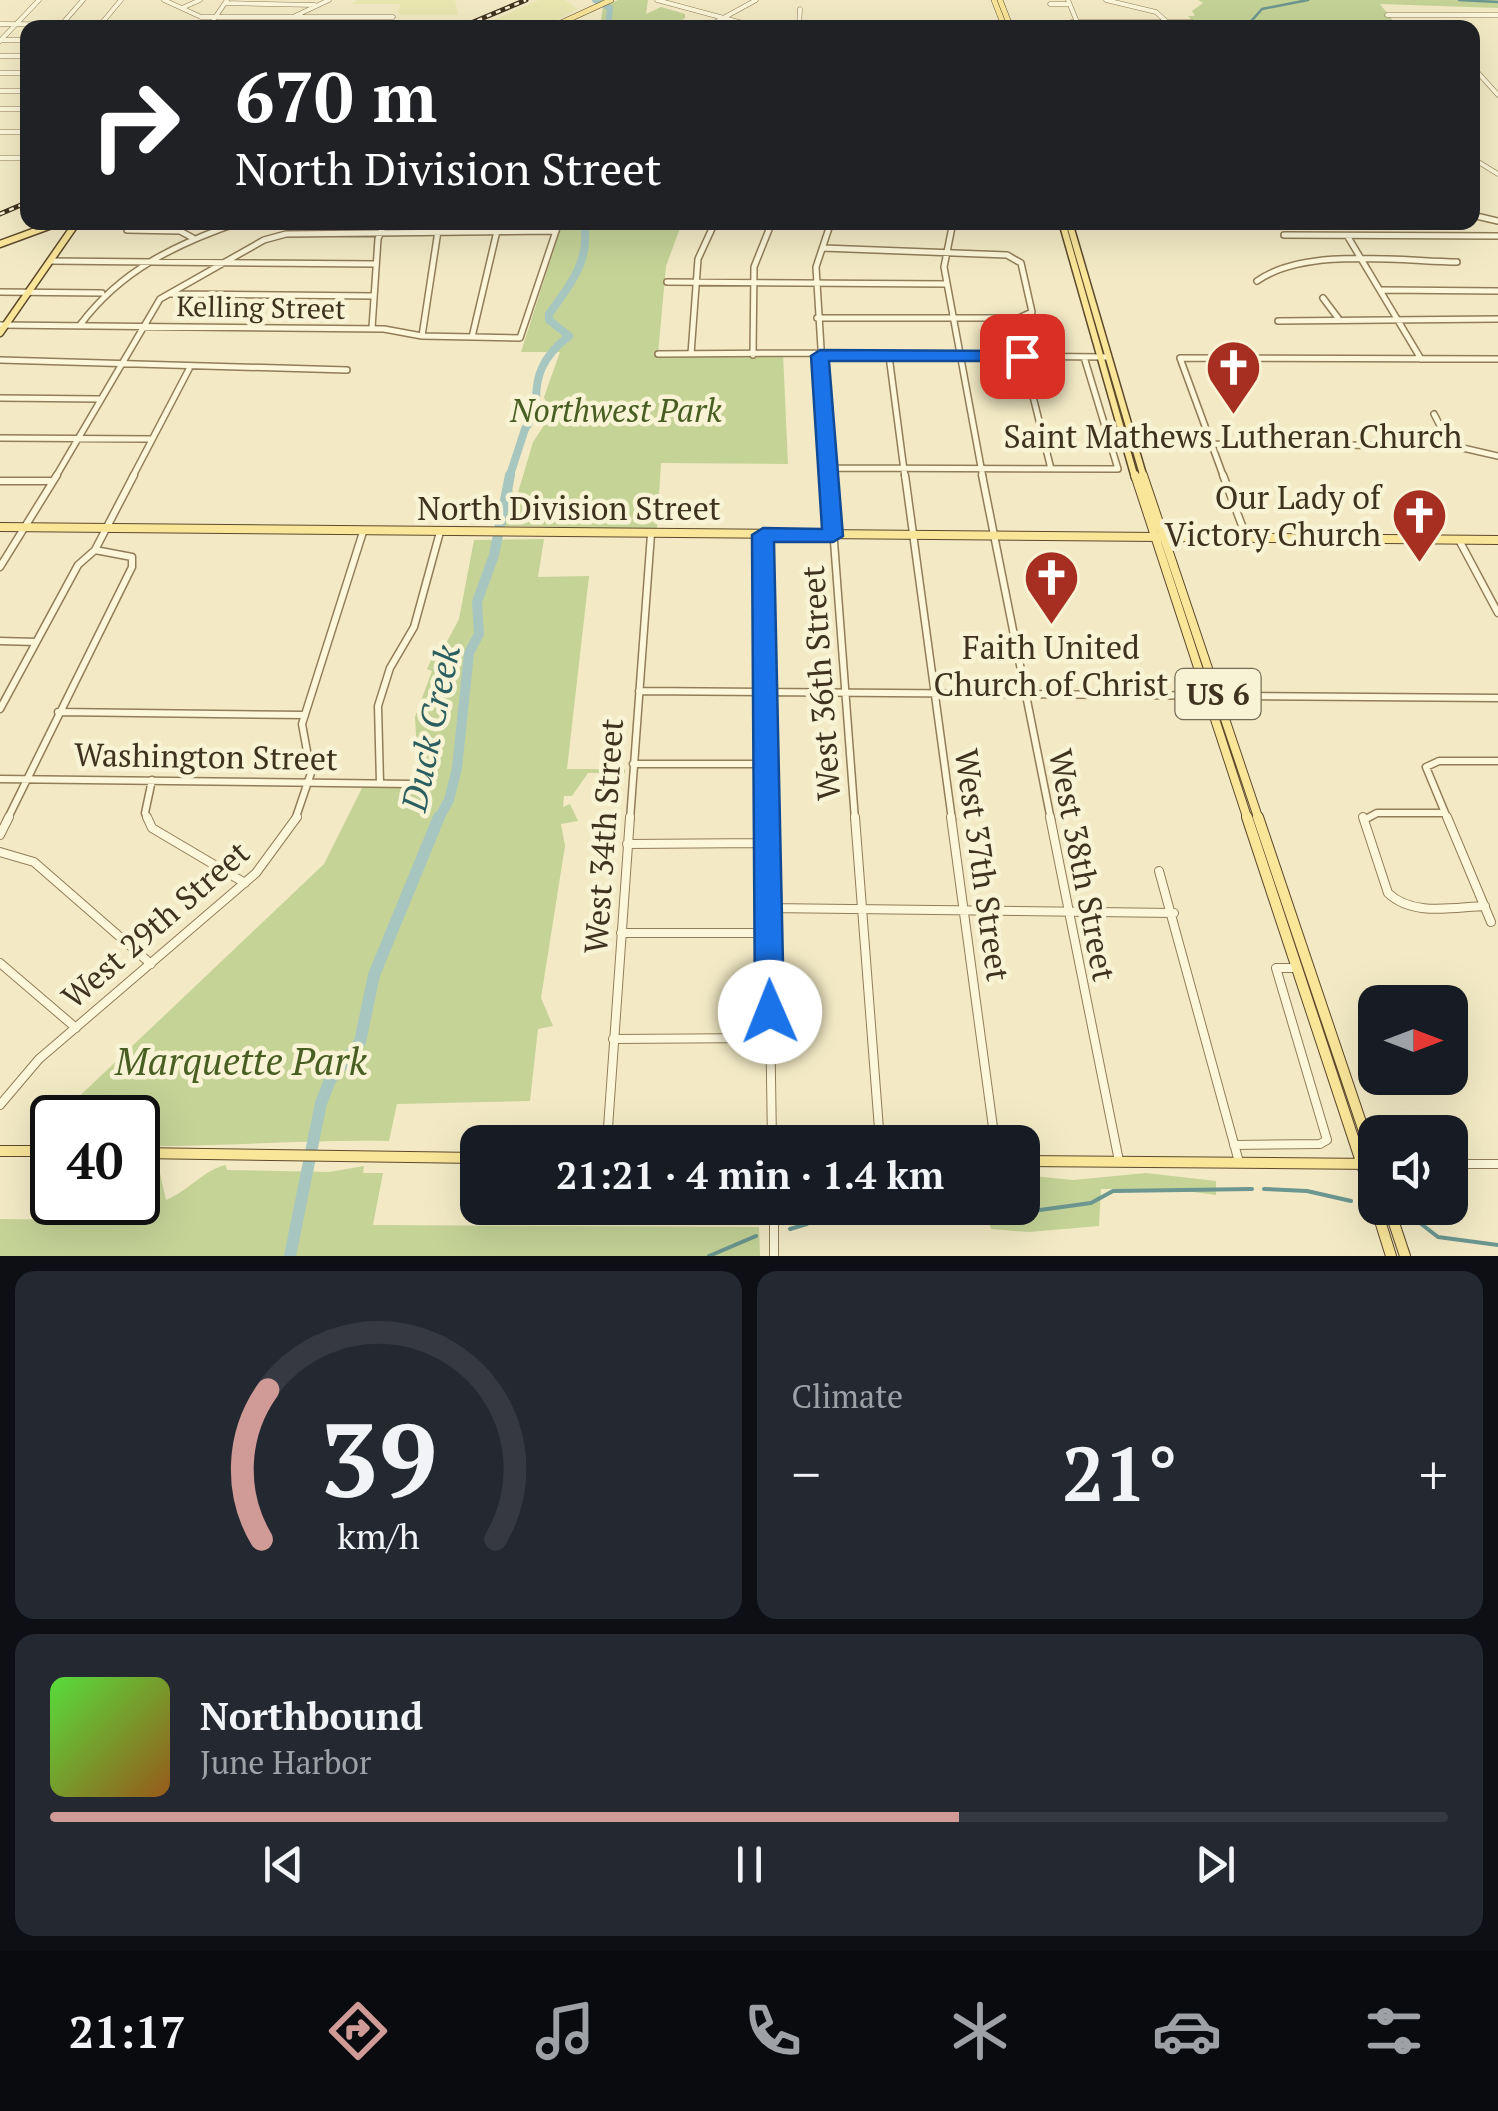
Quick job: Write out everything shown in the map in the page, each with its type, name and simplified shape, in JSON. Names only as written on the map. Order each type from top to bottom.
[{"type":"main road","points":[[568,20],[611,0]]},
{"type":"main road","points":[[0,244],[38,230]]},
{"type":"main road","points":[[0,333],[69,230]]},
{"type":"main road","name":"US 6","points":[[1067,230],[1206,695],[1358,1152]]},
{"type":"main road","name":"North Division Street","points":[[0,528],[1498,540]]},
{"type":"main road","name":"US 6","points":[[1160,538],[1218,695],[1359,1115]]},
{"type":"main road","points":[[0,1151],[30,1152]]},
{"type":"main road","points":[[160,1153],[460,1158]]},
{"type":"main road","points":[[1040,1161],[1358,1164]]},
{"type":"main road","name":"US 6","points":[[1382,1225],[1391,1256]]},
{"type":"main road","points":[[1396,1225],[1406,1256]]},
{"type":"street","points":[[0,40],[39,0]]},
{"type":"street","points":[[66,20],[84,0]]},
{"type":"street","points":[[104,20],[122,0]]},
{"type":"street","points":[[164,0],[193,15],[216,17],[393,16]]},
{"type":"street","points":[[180,8],[200,0]]},
{"type":"street","points":[[295,16],[329,0]]},
{"type":"street","points":[[656,0],[723,20]]},
{"type":"street","points":[[718,19],[756,0]]},
{"type":"street","points":[[1106,0],[1156,12],[1166,20]]},
{"type":"street","points":[[1126,4],[1133,0]]},
{"type":"street","points":[[214,20],[226,1],[316,5]]},
{"type":"street","points":[[1050,4],[1068,2]]},
{"type":"street","points":[[799,20],[800,9]]},
{"type":"street","points":[[1387,15],[1498,15]]},
{"type":"street","points":[[0,24],[20,24]]},
{"type":"street","points":[[1480,75],[1498,95]]},
{"type":"street","points":[[1480,217],[1498,222]]},
{"type":"street","points":[[1489,220],[1498,234]]},
{"type":"street","points":[[126,230],[180,231],[192,238]]},
{"type":"street","points":[[79,326],[104,292],[147,262],[216,230]]},
{"type":"street","points":[[691,354],[698,259],[711,230]]},
{"type":"street","points":[[753,355],[756,262],[769,230]]},
{"type":"street","name":"West 36th Street","points":[[829,230],[816,283],[817,318],[879,1125]]},
{"type":"street","name":"West 38th Street","points":[[951,230],[946,284],[951,319],[1119,1162]]},
{"type":"street","points":[[422,336],[438,231]]},
{"type":"street","points":[[472,337],[497,231]]},
{"type":"street","points":[[0,568],[28,528],[153,304],[168,294],[254,245],[296,232],[556,231]]},
{"type":"street","name":"Kelling Street","points":[[3,325],[372,328],[422,336],[520,338],[556,231]]},
{"type":"street","points":[[372,328],[380,232]]},
{"type":"street","points":[[1284,236],[1498,234]]},
{"type":"street","points":[[1348,236],[1421,359]]},
{"type":"street","points":[[817,318],[951,319],[1029,314],[1032,308],[1020,263],[1015,258],[823,248]]},
{"type":"street","points":[[50,261],[376,264]]},
{"type":"street","points":[[1257,282],[1272,270],[1289,266],[1457,262]]},
{"type":"street","points":[[667,282],[946,284]]},
{"type":"street","points":[[1381,290],[1498,291]]},
{"type":"street","points":[[0,292],[104,292]]},
{"type":"street","points":[[168,294],[374,296]]},
{"type":"street","points":[[1323,298],[1339,319]]},
{"type":"street","points":[[1278,321],[1498,319]]},
{"type":"street","points":[[658,354],[1103,357]]},
{"type":"street","name":"West 37th Street","points":[[889,356],[994,1125]]},
{"type":"street","points":[[1022,356],[1050,469]]},
{"type":"street","points":[[827,468],[1118,469],[1084,357]]},
{"type":"street","points":[[1246,539],[1180,358],[1498,359]]},
{"type":"street","points":[[0,360],[120,362],[189,369],[347,370]]},
{"type":"street","points":[[0,709],[78,565],[95,550],[189,369]]},
{"type":"street","points":[[0,398],[100,399]]},
{"type":"street","points":[[1434,414],[1450,446]]},
{"type":"street","points":[[0,438],[152,439]]},
{"type":"street","points":[[1212,444],[1450,446],[1498,456]]},
{"type":"street","points":[[0,481],[53,482]]},
{"type":"street","points":[[309,782],[301,734],[305,715],[363,532]]},
{"type":"street","points":[[380,784],[378,706],[390,668],[414,628],[440,532]]},
{"type":"street","name":"West 34th Street","points":[[608,1125],[651,534]]},
{"type":"street","points":[[763,535],[772,1125]]},
{"type":"street","points":[[1459,540],[1498,612]]},
{"type":"street","points":[[0,835],[132,566],[132,557],[95,550]]},
{"type":"street","points":[[0,641],[36,642]]},
{"type":"street","points":[[639,691],[1498,698]]},
{"type":"street","points":[[58,712],[305,715]]},
{"type":"street","points":[[1492,922],[1426,767],[1438,761],[1498,761]]},
{"type":"street","points":[[633,764],[766,764]]},
{"type":"street","name":"Washington Street","points":[[0,779],[412,784]]},
{"type":"street","points":[[152,780],[145,813],[152,828],[245,883]]},
{"type":"street","name":"West 29th Street","points":[[0,1105],[4,1089],[245,883],[288,832],[309,782]]},
{"type":"street","points":[[1443,813],[1377,813],[1363,817],[1392,900],[1409,906],[1484,906]]},
{"type":"street","points":[[627,844],[768,843]]},
{"type":"street","points":[[0,852],[34,862],[150,964]]},
{"type":"street","points":[[1159,872],[1174,913],[1239,1164]]},
{"type":"street","points":[[768,908],[1174,913]]},
{"type":"street","points":[[621,934],[768,933]]},
{"type":"street","points":[[0,963],[76,1028]]},
{"type":"street","points":[[1234,1144],[1320,1144],[1327,1140],[1276,968],[1296,968]]},
{"type":"street","points":[[613,1039],[770,1038]]},
{"type":"street","points":[[1468,1164],[1498,1164]]},
{"type":"street","points":[[774,1225],[774,1256]]},
{"type":"shaded area","points":[[357,0],[455,0],[458,15],[402,15],[398,13],[400,4],[352,4]]},
{"type":"shaded area","points":[[539,0],[565,0],[578,9],[557,20],[494,20]]},
{"type":"green space","points":[[618,0],[648,0],[646,14],[661,7],[685,14],[685,18],[601,20],[603,7]]},
{"type":"green space","points":[[1198,0],[1498,0],[1498,8],[1380,4],[1393,20],[1192,20],[1188,16],[1195,16],[1192,11],[1203,3]]},
{"type":"green space","name":"Northwest Park","points":[[560,230],[679,230],[666,266],[658,354],[783,353],[788,464],[661,463],[657,529],[502,526],[512,484],[514,506],[533,442],[543,427],[548,408],[544,397],[560,352],[521,352]]},
{"type":"green space","name":"Marquette Park","points":[[544,539],[538,577],[589,576],[567,769],[625,769],[625,773],[588,773],[572,796],[564,796],[563,807],[570,804],[578,821],[561,824],[565,846],[541,998],[553,1026],[538,1029],[530,1101],[397,1104],[389,1141],[160,1146],[160,1095],[81,1095],[324,864],[362,788],[419,787],[415,717],[432,671],[427,669],[459,619],[474,540]]},
{"type":"green space","points":[[226,1165],[227,1170],[329,1172],[364,1166],[363,1173],[383,1173],[373,1225],[759,1227],[760,1256],[0,1256],[0,1219],[30,1219],[30,1225],[160,1225],[160,1173],[166,1200]]},
{"type":"green space","points":[[1146,1173],[1216,1181],[1216,1195],[1171,1189],[1101,1189],[1099,1226],[1029,1232],[991,1229],[990,1225],[1040,1225],[1040,1177],[1073,1180]]},
{"type":"waterway","name":"Duck Creek","points":[[595,0],[610,8],[609,20]]},
{"type":"waterway","points":[[1252,20],[1262,9],[1308,0]]},
{"type":"waterway","points":[[1459,0],[1498,2]]},
{"type":"waterway","name":"Duck Creek","points":[[509,478],[525,429],[537,411],[542,368],[552,351],[569,336],[549,320],[549,314],[582,259],[584,230]]},
{"type":"waterway","name":"Duck Creek","points":[[438,820],[449,800],[457,768],[469,653],[479,634],[477,602],[494,555],[510,475]]},
{"type":"waterway","name":"Duck Creek","points":[[290,1256],[321,1103],[330,1080],[360,1042],[374,975],[439,817]]},
{"type":"waterway","points":[[1040,1210],[1091,1203],[1113,1191],[1252,1189]]},
{"type":"waterway","points":[[1264,1189],[1307,1191],[1351,1201]]},
{"type":"waterway","points":[[790,1229],[804,1225]]},
{"type":"waterway","points":[[1422,1225],[1438,1237],[1498,1245]]},
{"type":"waterway","points":[[709,1256],[756,1236]]},
{"type":"railway","points":[[478,20],[526,0]]},
{"type":"railway","points":[[0,214],[20,205]]},
{"type":"place","name":"Saint Mathews Lutheran Church","points":[[1233,416]]},
{"type":"place","name":"Our Lady of Victory Church","points":[[1420,564]]},
{"type":"place","name":"Faith United Church of Christ","points":[[1051,627]]},
{"type":"route","points":[[770,1012],[763,535],[833,536],[820,356],[1022,356]]}]
